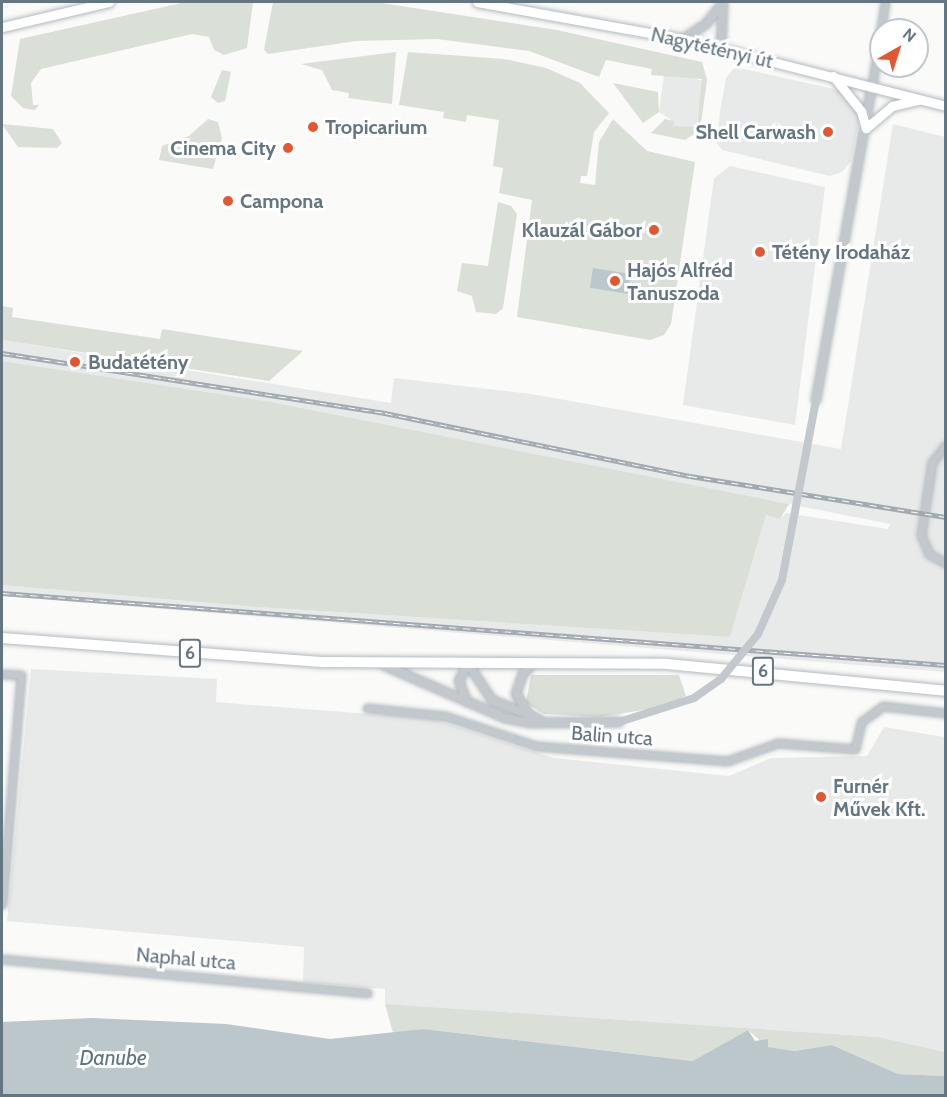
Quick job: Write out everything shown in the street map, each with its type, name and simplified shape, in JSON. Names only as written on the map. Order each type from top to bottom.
[{"type":"main road","points":[[2,24],[109,2]]},
{"type":"main road","name":"Nagytétényi út","points":[[477,2],[683,39],[945,106]]},
{"type":"main road","points":[[833,76],[861,111],[866,128],[892,106],[922,99]]},
{"type":"main road","name":"6","points":[[2,638],[378,663],[732,669],[945,691]]},
{"type":"street","points":[[683,39],[706,24],[723,2]]},
{"type":"street","points":[[722,49],[723,2]]},
{"type":"street","points":[[378,663],[505,718],[557,722],[620,722],[694,698],[721,679],[758,634],[782,580],[866,128],[885,2]]},
{"type":"street","points":[[945,445],[933,462],[921,529],[925,549],[945,563]]},
{"type":"street","points":[[467,702],[459,681],[468,664],[492,700],[532,718],[557,722]]},
{"type":"street","points":[[532,718],[516,694],[523,675],[533,664]]},
{"type":"street","points":[[2,674],[21,675],[2,904]]},
{"type":"street","name":"Balin utca","points":[[367,708],[438,715],[516,740],[564,749],[727,761],[778,743],[855,749],[861,722],[872,709],[893,705],[945,713]]},
{"type":"street","name":"Naphal utca","points":[[2,959],[367,993]]},
{"type":"shaded area","points":[[186,2],[253,2],[247,48],[224,55],[214,50],[209,37],[192,34],[41,69],[31,83],[33,105],[39,105],[35,110],[23,108],[11,96],[20,39]]},
{"type":"shaded area","points":[[273,2],[375,2],[557,30],[702,62],[707,80],[700,130],[685,140],[651,133],[665,119],[674,121],[673,126],[697,127],[702,79],[651,75],[652,69],[606,60],[599,77],[529,51],[437,39],[356,41],[268,54],[264,50]]},
{"type":"shaded area","points":[[396,52],[392,104],[348,98],[349,93],[332,90],[322,70],[301,64]]},
{"type":"shaded area","points":[[408,52],[504,59],[546,68],[580,83],[609,113],[594,132],[587,176],[581,176],[580,183],[595,185],[599,142],[613,119],[647,151],[695,162],[671,324],[664,335],[650,340],[517,317],[532,200],[499,193],[503,168],[493,166],[499,120],[467,115],[466,122],[443,118],[444,112],[399,105]]},
{"type":"shaded area","points":[[735,67],[839,90],[855,107],[859,121],[851,161],[842,172],[830,176],[722,150],[717,143],[720,112],[726,78]]},
{"type":"shaded area","points":[[222,70],[231,72],[225,101],[218,103],[211,97]]},
{"type":"shaded area","points":[[680,74],[703,81],[696,128],[673,126],[673,121],[659,112],[664,75]]},
{"type":"shaded area","points":[[613,83],[658,92],[659,112],[643,123]]},
{"type":"shaded area","points":[[208,119],[218,122],[222,138],[213,169],[159,160],[162,146],[189,136]]},
{"type":"shaded area","points":[[2,124],[53,129],[62,143],[57,148],[18,147]]},
{"type":"shaded area","points":[[893,124],[945,137],[945,672],[2,596],[2,585],[257,607],[730,637],[766,515],[780,519],[786,513],[888,529],[890,524],[266,401],[2,361],[2,340],[391,403],[394,378],[531,394],[841,449]]},
{"type":"shaded area","points":[[730,166],[825,187],[795,425],[683,405],[714,178]]},
{"type":"shaded area","points":[[498,202],[511,206],[517,214],[503,308],[496,314],[476,312],[472,296],[457,291],[462,263],[488,266]]},
{"type":"shaded area","points":[[2,306],[13,308],[12,317],[160,339],[162,329],[303,351],[269,381],[2,340]]},
{"type":"shaded area","points":[[2,361],[266,401],[789,504],[780,519],[766,515],[730,637],[257,607],[2,585]]},
{"type":"shaded area","points":[[31,669],[217,679],[216,702],[433,719],[554,758],[729,776],[771,758],[867,756],[884,727],[945,737],[945,1052],[879,1037],[385,1004],[385,989],[303,982],[304,947],[7,921]]},
{"type":"shaded area","points":[[531,675],[679,675],[686,696],[666,706],[601,717],[544,714],[526,703]]},
{"type":"shaded area","points":[[385,1004],[879,1037],[945,1052],[945,1076],[898,1074],[832,1045],[794,1051],[767,1047],[748,1030],[694,1061],[423,1029],[393,1033]]},
{"type":"water","points":[[593,268],[631,274],[627,294],[590,288]]},
{"type":"water","name":"Danube","points":[[92,1018],[226,1024],[330,1039],[423,1029],[693,1061],[748,1030],[755,1041],[768,1039],[768,1047],[794,1051],[832,1045],[898,1074],[945,1076],[945,1095],[2,1095],[2,1022]]},
{"type":"railway","points":[[2,353],[385,413],[690,476],[946,517]]},
{"type":"railway","points":[[2,593],[946,665]]},
{"type":"place","name":"Tropicarium","points":[[313,127]]},
{"type":"place","name":"Shell Carwash","points":[[828,132]]},
{"type":"place","name":"Cinema City","points":[[288,148]]},
{"type":"place","name":"Campona","points":[[228,201]]},
{"type":"place","name":"Klauzál Gábor","points":[[654,230]]},
{"type":"place","name":"Tétény Irodaház","points":[[760,252]]},
{"type":"place","name":"Hajós Alfréd Tanuszoda","points":[[615,281]]},
{"type":"place","name":"Budatétény","points":[[75,362]]},
{"type":"place","name":"Furnér Művek Kft.","points":[[821,797]]}]
